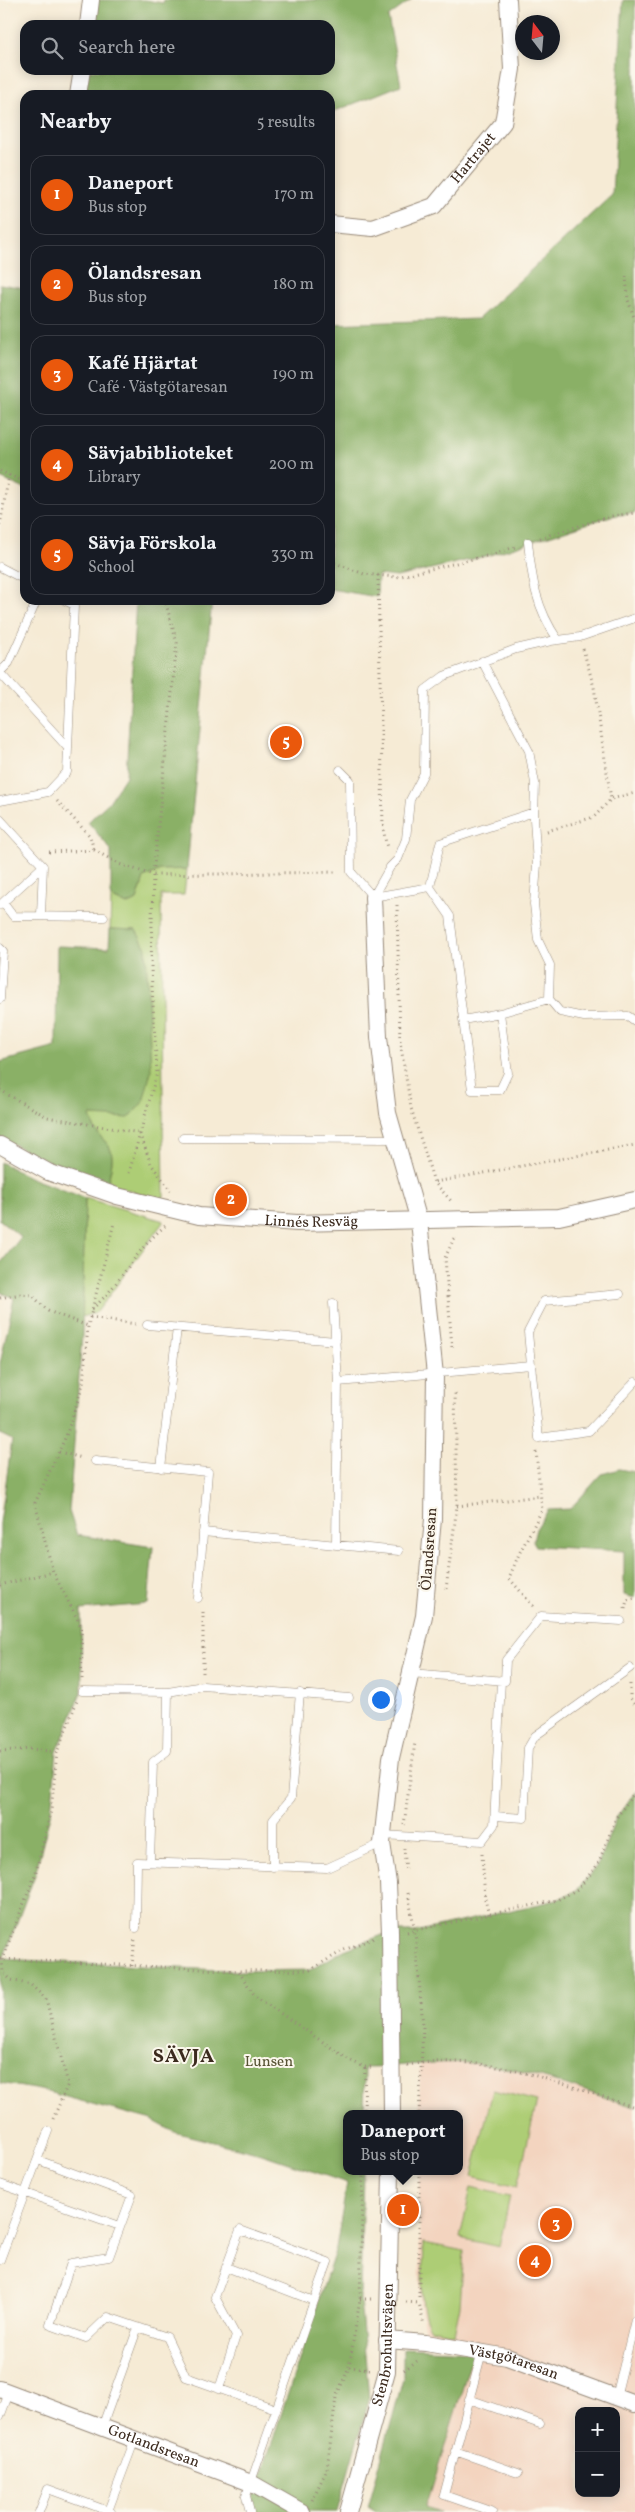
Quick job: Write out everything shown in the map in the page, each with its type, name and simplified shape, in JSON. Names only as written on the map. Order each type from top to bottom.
[{"type":"street","points":[[89,20],[91,0]]},
{"type":"street","name":"Hartrajet","points":[[335,224],[373,228],[434,206],[503,123],[512,69],[508,0]]},
{"type":"street","points":[[79,90],[81,75]]},
{"type":"street","name":"Ölandsresan","points":[[373,897],[379,1036],[388,1113],[419,1221],[435,1375],[433,1519],[424,1616],[390,1758],[382,1839],[388,1883],[390,1932]]},
{"type":"street","name":"Linnés Resväg","points":[[0,1145],[48,1172],[117,1196],[199,1216],[297,1223],[559,1217],[635,1200]]},
{"type":"street","points":[[390,1932],[392,2110]]},
{"type":"street","name":"Stenbrohultsvägen","points":[[348,2512],[387,2372],[390,2300],[391,2175]]},
{"type":"street","name":"Västgötaresan","points":[[387,2340],[426,2343],[512,2359],[635,2404]]},
{"type":"street","name":"Gotlandsresan","points":[[4,2391],[251,2483],[306,2508]]},
{"type":"lane","points":[[528,542],[536,597],[558,640]]},
{"type":"lane","points":[[0,568],[20,578]]},
{"type":"lane","points":[[35,605],[9,663],[0,673],[68,748]]},
{"type":"lane","points":[[0,801],[48,792],[67,772],[74,605]]},
{"type":"lane","points":[[373,897],[390,867],[398,859],[406,839],[410,800],[424,773],[425,690],[444,676],[516,649],[580,637],[635,618]]},
{"type":"lane","points":[[482,661],[529,751],[535,783],[534,812],[537,864],[534,904],[538,940],[550,965],[550,999],[560,1012],[584,1018],[628,1016],[635,1021]]},
{"type":"lane","points":[[340,770],[350,780],[351,872],[373,897]]},
{"type":"lane","points":[[500,1013],[508,1073],[500,1090],[472,1090],[450,916],[430,886],[440,844],[534,812]]},
{"type":"lane","points":[[0,819],[43,866],[41,915]]},
{"type":"lane","points":[[43,866],[1,904],[13,916],[104,917]]},
{"type":"lane","points":[[373,897],[430,886]]},
{"type":"lane","points":[[0,948],[3,951],[0,999]]},
{"type":"lane","points":[[463,1020],[500,1013],[550,999]]},
{"type":"lane","points":[[183,1138],[396,1139]]},
{"type":"lane","points":[[620,1294],[544,1301],[528,1332],[539,1438],[589,1431],[635,1382]]},
{"type":"lane","points":[[333,1303],[338,1382],[336,1545]]},
{"type":"lane","points":[[146,1326],[336,1341]]},
{"type":"lane","points":[[161,1468],[177,1328]]},
{"type":"lane","points":[[338,1382],[435,1375],[531,1365]]},
{"type":"lane","points":[[95,1461],[208,1472],[198,1598]]},
{"type":"lane","points":[[203,1532],[399,1551]]},
{"type":"lane","points":[[411,1673],[505,1681],[506,1660],[541,1616],[621,1621]]},
{"type":"lane","points":[[495,1816],[524,1818],[528,1748],[535,1736],[630,1668]]},
{"type":"lane","points":[[136,1928],[136,1862],[326,1868],[382,1839],[482,1841],[494,1825],[501,1680]]},
{"type":"lane","points":[[82,1691],[168,1692],[203,1686],[349,1698]]},
{"type":"lane","points":[[150,1862],[153,1762],[167,1751],[168,1692]]},
{"type":"lane","points":[[273,1866],[273,1820],[291,1798],[300,1693]]},
{"type":"lane","points":[[0,2260],[48,2132]]},
{"type":"lane","points":[[38,2160],[132,2194],[109,2256],[71,2263],[50,2325],[86,2338],[108,2317],[167,2337],[186,2377],[276,2409]]},
{"type":"lane","points":[[0,2184],[120,2226]]},
{"type":"lane","points":[[219,2389],[236,2336],[215,2297],[240,2230],[328,2262],[246,2496],[250,2512]]},
{"type":"lane","points":[[0,2233],[9,2237]]},
{"type":"lane","points":[[226,2267],[314,2301]]},
{"type":"lane","points":[[616,2397],[635,2320]]},
{"type":"lane","points":[[102,2427],[138,2327]]},
{"type":"lane","points":[[482,2352],[444,2495],[493,2512]]},
{"type":"lane","points":[[0,2417],[4,2391]]},
{"type":"lane","points":[[469,2398],[540,2424]]},
{"type":"lane","points":[[39,2512],[48,2489],[109,2511],[135,2439]]},
{"type":"lane","points":[[455,2451],[518,2473]]},
{"type":"path","points":[[626,276],[628,300],[635,320]]},
{"type":"path","points":[[0,471],[20,480]]},
{"type":"path","points":[[0,525],[8,475]]},
{"type":"path","points":[[335,562],[364,574],[397,577],[490,555],[611,516],[635,513]]},
{"type":"path","points":[[129,1173],[157,1073],[151,969],[153,875],[177,643],[166,605]]},
{"type":"path","points":[[580,637],[594,688],[610,799]]},
{"type":"path","points":[[48,792],[90,836],[94,850]]},
{"type":"path","points":[[535,834],[594,817],[610,799],[635,793]]},
{"type":"path","points":[[30,852],[94,850],[119,864],[153,875],[351,872]]},
{"type":"path","points":[[0,1090],[47,1117],[140,1133]]},
{"type":"path","points":[[140,1133],[151,1164],[173,1195]]},
{"type":"path","points":[[434,1182],[635,1145]]},
{"type":"path","points":[[92,1310],[106,1298],[137,1255],[164,1226],[199,1216]]},
{"type":"path","points":[[48,2132],[68,2084],[46,1999],[31,1985],[11,1980],[3,1972],[1,1959],[35,1875],[52,1811],[57,1752],[82,1691],[81,1626],[53,1572],[35,1503],[59,1452],[83,1384],[88,1326],[114,1223]]},
{"type":"path","points":[[0,1298],[21,1294],[32,1295],[48,1311],[88,1326]]},
{"type":"path","points":[[90,1317],[146,1326]]},
{"type":"path","points":[[539,1438],[536,1455],[542,1510],[509,1578],[541,1616]]},
{"type":"path","points":[[59,1452],[95,1461]]},
{"type":"path","points":[[457,1506],[540,1496]]},
{"type":"path","points":[[0,1585],[53,1572]]},
{"type":"path","points":[[198,1598],[203,1605],[203,1686]]},
{"type":"path","points":[[630,1668],[630,1698],[635,1705]]},
{"type":"path","points":[[0,1751],[31,1749],[57,1752]]},
{"type":"path","points":[[1,1959],[239,1971],[310,1970],[344,1950],[390,1932],[415,1932],[557,1900],[578,1889],[598,1864],[616,1818],[635,1792]]},
{"type":"path","points":[[482,1841],[485,1899],[489,1915]]},
{"type":"path","points":[[132,1966],[136,1928]]},
{"type":"path","points":[[415,1932],[423,2026],[419,2110]]},
{"type":"path","points":[[239,1971],[255,1996],[351,2061],[365,2067],[392,2068],[420,2062],[470,2063],[522,2072],[635,2107]]},
{"type":"path","points":[[364,2110],[365,2067]]},
{"type":"path","points":[[306,2508],[327,2469],[336,2397],[349,2367],[360,2299],[363,2175]]},
{"type":"path","points":[[349,2367],[387,2372],[405,2370],[422,2357],[426,2343],[419,2303],[419,2175]]},
{"type":"path","points":[[362,2232],[369,2232]]},
{"type":"shaded area","points":[[420,2063],[470,2063],[521,2072],[635,2107],[635,2512],[440,2512],[426,2507],[474,2351],[426,2340],[420,2304],[419,2175],[463,2175],[463,2110],[419,2110]]},
{"type":"green space","points":[[91,0],[145,0],[163,3],[164,0],[411,0],[388,17],[401,85],[335,111],[335,90],[79,90],[81,75],[335,75],[335,20],[89,20]]},
{"type":"green space","points":[[623,0],[635,0],[635,513],[611,516],[490,555],[397,577],[378,575],[377,597],[335,590],[335,324],[478,319],[612,195]]},
{"type":"green space","points":[[0,284],[20,287],[20,487],[0,478]]},
{"type":"green space","points":[[136,605],[212,605],[187,869],[160,870],[144,878],[137,900],[127,905],[111,897],[111,850],[88,822],[109,802],[126,776]]},
{"type":"green space","points":[[187,869],[184,895],[161,895],[164,1200],[107,1184],[111,1168],[111,1150],[94,1127],[90,1116],[129,1117],[136,930],[110,929],[111,897],[127,905],[137,900],[144,878],[160,870]]},
{"type":"green space","points":[[110,929],[136,930],[146,948],[151,1071],[143,1102],[129,1118],[90,1116],[94,1127],[111,1150],[111,1168],[107,1184],[69,1171],[0,1138],[0,1062],[56,1047],[57,946],[109,948]]},
{"type":"green space","name":"Lunsen","points":[[0,1162],[31,1178],[85,1198],[82,1335],[69,1511],[77,1535],[153,1547],[148,1604],[81,1610],[82,1691],[57,1752],[51,1811],[35,1875],[3,1959],[239,1971],[310,1970],[344,1950],[390,1932],[415,1932],[557,1900],[578,1889],[598,1864],[616,1818],[635,1792],[635,2107],[553,2080],[511,2069],[468,2063],[430,2063],[365,2067],[364,2110],[343,2110],[343,2175],[363,2175],[360,2299],[369,2399],[337,2512],[249,2512],[336,2248],[347,2183],[265,2155],[174,2132],[152,2120],[40,2090],[0,2083],[0,1524],[12,1440],[0,1434],[0,1364],[14,1298],[0,1292],[0,1264],[21,1237],[0,1220]]},
{"type":"green space","points":[[85,1198],[164,1221],[97,1312],[82,1317]]},
{"type":"green space","points":[[619,1469],[635,1472],[635,1598],[624,1595],[624,1551],[536,1546],[533,1541],[536,1529],[548,1510],[570,1509],[602,1474]]},
{"type":"green space","points":[[493,2090],[537,2101],[517,2187],[472,2176]]},
{"type":"green space","points":[[471,2187],[510,2196],[499,2247],[460,2238]]},
{"type":"green space","points":[[424,2243],[464,2251],[460,2305],[454,2334],[431,2329],[426,2320],[422,2298]]},
{"type":"green space","points":[[403,2348],[474,2351],[426,2507],[440,2512],[376,2512],[368,2507],[403,2379]]},
{"type":"place","name":"Sävja Förskola","points":[[286,742]]},
{"type":"place","name":"Ölandsresan","points":[[231,1200]]},
{"type":"place","name":"Daneport","points":[[403,2210]]},
{"type":"place","name":"Kafé Hjärtat","points":[[556,2224]]},
{"type":"place","name":"Sävjabiblioteket","points":[[535,2261]]},
{"type":"district","name":"SÄVJA","points":[[184,2057]]}]
